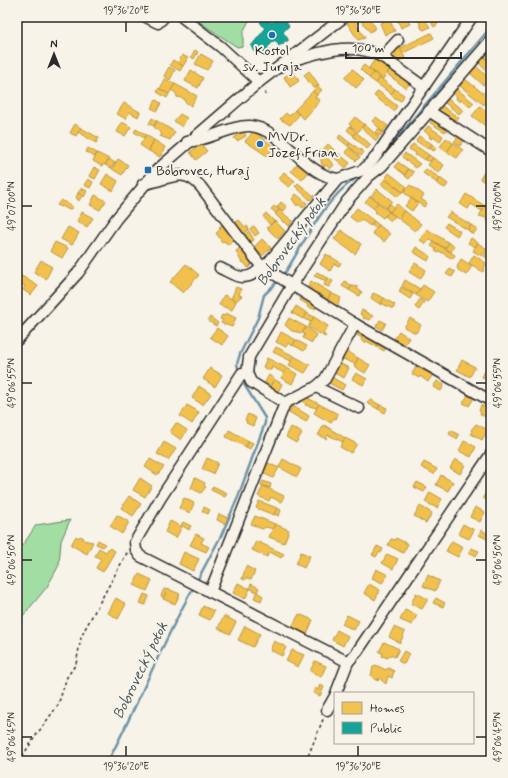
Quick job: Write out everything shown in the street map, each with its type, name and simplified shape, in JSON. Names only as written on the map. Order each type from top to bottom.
[{"type":"street","points":[[146,17],[158,23],[164,17]]},
{"type":"street","points":[[182,17],[221,47],[262,83]]},
{"type":"street","points":[[17,340],[78,273],[143,184],[188,142],[262,83],[284,63],[344,17]]},
{"type":"street","points":[[286,403],[251,382],[247,373],[249,358],[284,280],[347,201],[374,159],[472,17]]},
{"type":"street","points":[[384,58],[386,52],[398,40]]},
{"type":"street","points":[[188,142],[198,141],[244,126],[257,127],[267,132],[318,171],[332,178],[338,179],[366,173],[382,166],[491,40]]},
{"type":"street","points":[[284,63],[319,53],[346,48],[365,49],[384,58],[424,87]]},
{"type":"street","points":[[430,111],[491,151]]},
{"type":"street","points":[[143,184],[177,175],[194,179],[202,187],[261,266],[355,324],[491,401]]},
{"type":"street","points":[[220,268],[246,278],[258,271],[261,266],[268,263],[338,179]]},
{"type":"street","points":[[210,592],[286,403],[321,384],[355,324]]},
{"type":"street","points":[[247,373],[242,373],[224,399],[135,542],[136,550],[140,556],[348,662]]},
{"type":"street","points":[[316,387],[359,408]]},
{"type":"street","points":[[336,692],[348,662],[357,652],[491,454]]},
{"type":"street","points":[[328,710],[334,698]]},
{"type":"path","points":[[262,83],[265,96]]},
{"type":"path","points":[[19,761],[36,734],[58,705],[64,684],[76,664],[81,638],[85,629],[116,571],[135,542]]},
{"type":"path","points":[[306,761],[328,710]]},
{"type":"green space","points":[[192,17],[251,17],[243,32],[243,46],[237,47]]},
{"type":"green space","points":[[70,520],[61,541],[59,565],[47,587],[17,623],[17,546],[23,545],[36,525]]},
{"type":"building: Homes","points":[[355,17],[358,17],[360,21],[356,24],[365,38],[358,40],[347,23]]},
{"type":"building: Homes","points":[[358,17],[368,17],[376,28],[370,32]]},
{"type":"building: Homes","points":[[396,17],[406,17],[410,24],[401,28]]},
{"type":"building: Homes","points":[[417,17],[423,17],[430,27],[424,30],[422,29]]},
{"type":"building: Homes","points":[[428,17],[434,17],[438,24],[434,27]]},
{"type":"building: Homes","points":[[441,17],[449,17],[450,19],[445,23]]},
{"type":"building: Homes","points":[[389,19],[395,31],[385,35],[380,23]]},
{"type":"building: Homes","points":[[431,33],[434,38],[403,53],[400,48]]},
{"type":"building: Homes","points":[[400,48],[405,58],[395,63],[390,53]]},
{"type":"building: Homes","points":[[195,50],[198,52],[194,59],[191,57]]},
{"type":"building: Homes","points":[[489,52],[491,54],[491,63],[485,57]]},
{"type":"building: Homes","points":[[201,54],[213,61],[207,70],[195,64]]},
{"type":"building: Homes","points":[[182,55],[188,58],[183,66],[178,63]]},
{"type":"building: Homes","points":[[484,57],[491,64],[489,74],[479,63]]},
{"type":"building: Homes","points":[[375,59],[390,69],[383,79],[369,68]]},
{"type":"building: Homes","points":[[173,60],[183,66],[180,71],[170,65]]},
{"type":"building: Homes","points":[[364,65],[374,73],[369,78],[360,69]]},
{"type":"building: Homes","points":[[476,66],[491,80],[491,85],[489,87],[485,83],[483,85],[470,73]]},
{"type":"building: Homes","points":[[169,67],[175,70],[170,80],[164,76]]},
{"type":"building: Homes","points":[[353,69],[364,80],[356,88],[344,77]]},
{"type":"building: Homes","points":[[390,69],[410,83],[406,88],[387,74]]},
{"type":"building: Homes","points":[[191,70],[203,78],[198,88],[185,81]]},
{"type":"building: Homes","points":[[293,71],[299,81],[290,87],[284,77]]},
{"type":"building: Homes","points":[[309,71],[319,85],[313,88],[304,75]]},
{"type":"building: Homes","points":[[374,73],[380,78],[376,83],[369,78]]},
{"type":"building: Homes","points":[[380,78],[395,89],[391,94],[376,83]]},
{"type":"building: Homes","points":[[165,79],[175,84],[169,94],[160,89]]},
{"type":"building: Homes","points":[[465,79],[489,98],[488,99],[491,102],[488,106],[485,103],[484,105],[460,86]]},
{"type":"building: Homes","points":[[175,84],[197,96],[191,106],[184,101],[185,99],[177,97],[176,93],[171,90]]},
{"type":"building: Homes","points":[[491,85],[491,98],[484,92]]},
{"type":"building: Homes","points":[[318,86],[322,90],[317,95],[313,91]]},
{"type":"building: Homes","points":[[159,88],[169,94],[167,98],[157,92]]},
{"type":"building: Homes","points":[[395,89],[404,95],[401,101],[393,97],[391,94]]},
{"type":"building: Homes","points":[[457,89],[474,103],[470,107],[461,100],[460,102],[456,99],[457,97],[453,94]]},
{"type":"building: Homes","points":[[313,91],[317,95],[315,97],[320,101],[304,119],[295,110]]},
{"type":"building: Homes","points":[[378,91],[397,106],[394,111],[374,96]]},
{"type":"building: Homes","points":[[448,99],[463,110],[459,114],[445,103]]},
{"type":"building: Homes","points":[[156,100],[161,103],[157,111],[151,108]]},
{"type":"building: Homes","points":[[124,103],[140,112],[138,117],[129,112],[126,119],[117,114]]},
{"type":"building: Homes","points":[[442,106],[459,118],[455,122],[438,111]]},
{"type":"building: Homes","points":[[480,106],[491,115],[491,122],[487,127],[472,116]]},
{"type":"building: Homes","points":[[295,110],[299,115],[290,125],[280,119],[286,113],[289,116]]},
{"type":"building: Homes","points":[[180,114],[187,118],[182,127],[174,121]]},
{"type":"building: Homes","points":[[355,117],[364,124],[358,132],[349,124]]},
{"type":"building: Homes","points":[[376,117],[388,126],[383,132],[372,121]]},
{"type":"building: Homes","points":[[433,117],[449,128],[445,132],[430,123]]},
{"type":"building: Homes","points":[[152,118],[157,121],[154,126],[149,124]]},
{"type":"building: Homes","points":[[157,121],[175,132],[170,140],[160,136],[162,134],[154,127]]},
{"type":"building: Homes","points":[[122,122],[131,127],[125,136],[117,132]]},
{"type":"building: Homes","points":[[75,124],[81,128],[76,136],[70,133]]},
{"type":"building: Homes","points":[[364,124],[379,137],[376,141],[362,128]]},
{"type":"building: Homes","points":[[350,126],[356,132],[353,135],[347,130]]},
{"type":"building: Homes","points":[[428,126],[443,136],[440,142],[433,137],[431,139],[429,137],[430,135],[424,131]]},
{"type":"building: Homes","points":[[81,128],[99,138],[96,143],[78,132]]},
{"type":"building: Homes","points":[[136,129],[146,135],[144,138],[134,132]]},
{"type":"building: Homes","points":[[378,129],[383,132],[380,136],[375,132]]},
{"type":"building: Homes","points":[[243,130],[246,136],[237,141],[234,138]]},
{"type":"building: Homes","name":"MVDr. Jozef Frian","points":[[254,131],[274,147],[267,156],[245,141]]},
{"type":"building: Homes","points":[[356,132],[371,145],[367,149],[353,136]]},
{"type":"building: Homes","points":[[146,135],[154,140],[149,151],[140,145]]},
{"type":"building: Homes","points":[[340,135],[350,143],[348,146],[338,138]]},
{"type":"building: Homes","points":[[459,135],[465,139],[460,146],[454,142]]},
{"type":"building: Homes","points":[[419,136],[432,144],[428,149],[416,141]]},
{"type":"building: Homes","points":[[446,138],[453,143],[447,152],[440,147]]},
{"type":"building: Homes","points":[[154,140],[165,147],[160,157],[149,151]]},
{"type":"building: Homes","points":[[350,143],[364,152],[361,156],[348,146]]},
{"type":"building: Homes","points":[[453,143],[463,150],[457,158],[447,152]]},
{"type":"building: Homes","points":[[201,144],[207,151],[196,160],[190,152]]},
{"type":"building: Homes","points":[[328,144],[333,149],[327,156],[322,151]]},
{"type":"building: Homes","points":[[413,144],[429,155],[425,160],[418,155],[415,155],[416,153],[409,149]]},
{"type":"building: Homes","points":[[432,144],[436,148],[434,151],[429,148]]},
{"type":"building: Homes","points":[[88,148],[97,153],[95,157],[86,152]]},
{"type":"building: Homes","points":[[349,148],[360,157],[356,161],[345,152]]},
{"type":"building: Homes","points":[[333,149],[350,163],[346,168],[330,154]]},
{"type":"building: Homes","points":[[320,150],[334,165],[330,169],[326,165],[324,167],[316,155]]},
{"type":"building: Homes","points":[[97,153],[109,159],[105,165],[103,164],[102,166],[93,161]]},
{"type":"building: Homes","points":[[405,153],[420,164],[416,168],[402,157]]},
{"type":"building: Homes","points":[[429,155],[433,158],[430,161],[425,160]]},
{"type":"building: Homes","points":[[433,158],[444,165],[439,173],[428,165]]},
{"type":"building: Homes","points":[[109,159],[115,163],[111,168],[105,165]]},
{"type":"building: Homes","points":[[118,159],[128,165],[122,175],[112,169]]},
{"type":"building: Homes","points":[[398,162],[408,169],[405,175],[395,167]]},
{"type":"building: Homes","points":[[297,164],[308,173],[302,180],[291,171]]},
{"type":"building: Homes","points":[[94,167],[100,170],[95,179],[89,176]]},
{"type":"building: Homes","points":[[408,169],[414,172],[409,179],[405,176]]},
{"type":"building: Homes","points":[[426,169],[440,178],[437,183],[423,173]]},
{"type":"building: Homes","points":[[486,169],[491,173],[491,186],[480,179]]},
{"type":"building: Homes","points":[[241,170],[247,175],[244,179],[238,174]]},
{"type":"building: Homes","points":[[284,172],[295,181],[289,187],[279,179]]},
{"type":"building: Homes","points":[[389,173],[407,187],[403,192],[385,179]]},
{"type":"building: Homes","points":[[107,174],[118,181],[113,191],[101,184]]},
{"type":"building: Homes","points":[[440,178],[448,184],[445,188],[437,184]]},
{"type":"building: Homes","points":[[88,179],[93,182],[90,188],[84,185]]},
{"type":"building: Homes","points":[[385,179],[402,192],[398,197],[381,184]]},
{"type":"building: Homes","points":[[298,183],[314,196],[310,200],[295,186]]},
{"type":"building: Homes","points":[[410,185],[424,195],[421,199],[427,203],[424,207],[403,192]]},
{"type":"building: Homes","points":[[81,188],[87,191],[84,197],[78,193]]},
{"type":"building: Homes","points":[[377,189],[392,201],[386,208],[371,196]]},
{"type":"building: Homes","points":[[78,193],[82,195],[79,201],[76,198]]},
{"type":"building: Homes","points":[[296,194],[307,203],[303,208],[298,204],[297,206],[292,199]]},
{"type":"building: Homes","points":[[466,194],[485,206],[482,211],[471,204],[468,209],[460,204]]},
{"type":"building: Homes","points":[[95,195],[106,201],[100,210],[90,205]]},
{"type":"building: Homes","points":[[370,196],[378,203],[373,208],[365,202]]},
{"type":"building: Homes","points":[[411,198],[418,203],[412,211],[405,206]]},
{"type":"building: Homes","points":[[61,200],[73,207],[69,210],[57,205]]},
{"type":"building: Homes","points":[[281,202],[287,207],[283,212],[277,207]]},
{"type":"building: Homes","points":[[378,203],[389,212],[383,218],[375,212],[376,211],[373,208]]},
{"type":"building: Homes","points":[[390,204],[394,207],[390,212],[386,208]]},
{"type":"building: Homes","points":[[397,204],[404,210],[399,219],[390,212]]},
{"type":"building: Homes","points":[[274,206],[279,210],[276,213],[271,209]]},
{"type":"building: Homes","points":[[485,206],[491,210],[490,224],[486,220],[487,218],[479,216]]},
{"type":"building: Homes","points":[[357,208],[374,221],[370,226],[361,219],[358,223],[350,217]]},
{"type":"building: Homes","points":[[279,210],[293,221],[289,226],[275,214]]},
{"type":"building: Homes","points":[[404,210],[421,224],[415,231],[399,219]]},
{"type":"building: Homes","points":[[82,212],[93,218],[87,227],[77,221]]},
{"type":"building: Homes","points":[[389,212],[395,216],[391,221],[385,216]]},
{"type":"building: Homes","points":[[450,212],[471,225],[468,230],[446,217]]},
{"type":"building: Homes","points":[[266,213],[274,221],[270,225],[263,216]]},
{"type":"building: Homes","points":[[239,220],[249,229],[242,235],[234,224]]},
{"type":"building: Homes","points":[[275,221],[285,231],[278,239],[267,228]]},
{"type":"building: Homes","points":[[374,221],[379,225],[376,228],[371,225]]},
{"type":"building: Homes","points":[[447,223],[460,231],[457,236],[444,227]]},
{"type":"building: Homes","points":[[223,224],[235,240],[228,245],[224,241],[222,242],[216,233],[221,229],[219,227]]},
{"type":"building: Homes","points":[[379,225],[390,234],[384,242],[372,233]]},
{"type":"building: Homes","points":[[471,225],[477,229],[473,235],[468,230]]},
{"type":"building: Homes","points":[[254,226],[259,233],[255,236],[250,229]]},
{"type":"building: Homes","points":[[68,227],[79,233],[72,245],[61,239]]},
{"type":"building: Homes","points":[[427,229],[449,243],[445,248],[430,239],[426,244],[420,240]]},
{"type":"building: Homes","points":[[341,230],[361,244],[355,254],[334,239]]},
{"type":"building: Homes","points":[[249,231],[254,240],[249,245],[243,237]]},
{"type":"building: Homes","points":[[471,238],[478,243],[475,247],[468,243]]},
{"type":"building: Homes","points":[[262,239],[271,248],[262,256],[254,247]]},
{"type":"building: Homes","points":[[55,242],[68,248],[62,258],[50,251]]},
{"type":"building: Homes","points":[[434,242],[455,255],[453,259],[439,251],[438,253],[435,251],[436,249],[431,246]]},
{"type":"building: Homes","points":[[449,243],[454,246],[451,252],[445,248]]},
{"type":"building: Homes","points":[[478,243],[487,249],[482,256],[473,251]]},
{"type":"building: Homes","points":[[416,247],[430,256],[428,261],[413,252]]},
{"type":"building: Homes","points":[[240,248],[252,264],[248,268],[244,262],[242,263],[236,251]]},
{"type":"building: Homes","points":[[489,249],[491,250],[491,261],[484,256]]},
{"type":"building: Homes","points":[[326,254],[341,263],[339,266],[334,264],[330,271],[320,264]]},
{"type":"building: Homes","points":[[474,255],[486,263],[483,272],[469,263]]},
{"type":"building: Homes","points":[[461,259],[472,266],[466,275],[458,270],[457,267]]},
{"type":"building: Homes","points":[[41,260],[52,267],[46,279],[34,272]]},
{"type":"building: Homes","points":[[415,263],[426,270],[420,279],[409,272]]},
{"type":"building: Homes","points":[[186,264],[199,275],[183,293],[170,282]]},
{"type":"building: Homes","points":[[450,269],[455,272],[452,277],[446,274]]},
{"type":"building: Homes","points":[[317,272],[328,278],[326,281],[314,276]]},
{"type":"building: Homes","points":[[20,275],[38,286],[31,295],[23,290],[25,286],[17,282]]},
{"type":"building: Homes","points":[[328,278],[333,281],[329,287],[324,285]]},
{"type":"building: Homes","points":[[405,280],[420,289],[416,295],[402,286]]},
{"type":"building: Homes","points":[[311,281],[331,293],[328,299],[316,292],[311,291],[312,289],[308,287]]},
{"type":"building: Homes","points":[[345,281],[352,286],[349,290],[342,286]]},
{"type":"building: Homes","points":[[423,285],[434,292],[427,302],[416,295]]},
{"type":"building: Homes","points":[[352,286],[358,287],[357,289],[362,292],[359,296],[349,290]]},
{"type":"building: Homes","points":[[236,287],[241,289],[239,295],[242,296],[236,301],[231,299]]},
{"type":"building: Homes","points":[[401,287],[413,294],[410,299],[399,292]]},
{"type":"building: Homes","points":[[331,293],[341,298],[336,308],[326,303]]},
{"type":"building: Homes","points":[[373,293],[384,298],[381,305],[371,298]]},
{"type":"building: Homes","points":[[303,294],[318,304],[315,309],[307,307],[308,305],[300,300]]},
{"type":"building: Homes","points":[[224,295],[236,301],[232,310],[219,305]]},
{"type":"building: Homes","points":[[384,298],[395,305],[393,309],[381,303]]},
{"type":"building: Homes","points":[[420,299],[424,302],[419,310],[415,307]]},
{"type":"building: Homes","points":[[296,306],[307,313],[303,319],[292,313]]},
{"type":"building: Homes","points":[[362,310],[373,316],[370,320],[363,318],[364,317],[360,314]]},
{"type":"building: Homes","points":[[226,313],[236,318],[232,327],[221,323],[223,320],[220,319],[222,315],[225,316]]},
{"type":"building: Homes","points":[[307,313],[314,317],[311,322],[304,319]]},
{"type":"building: Homes","points":[[210,317],[218,323],[216,326],[208,321]]},
{"type":"building: Homes","points":[[314,317],[328,326],[323,334],[326,336],[325,337],[308,327]]},
{"type":"building: Homes","points":[[289,318],[306,327],[302,333],[292,331],[285,325]]},
{"type":"building: Homes","points":[[410,318],[421,325],[416,333],[404,327]]},
{"type":"building: Homes","points":[[380,320],[386,323],[382,330],[376,326]]},
{"type":"building: Homes","points":[[306,327],[317,335],[312,343],[303,338],[305,334],[302,333]]},
{"type":"building: Homes","points":[[356,327],[380,342],[377,347],[366,341],[365,343],[361,340],[362,338],[353,333]]},
{"type":"building: Homes","points":[[217,328],[228,336],[222,345],[210,337]]},
{"type":"building: Homes","points":[[399,331],[409,338],[403,347],[393,340]]},
{"type":"building: Homes","points":[[281,332],[296,340],[293,346],[288,343],[286,347],[276,342]]},
{"type":"building: Homes","points":[[296,340],[307,346],[304,351],[293,345]]},
{"type":"building: Homes","points":[[380,342],[387,346],[384,351],[377,347]]},
{"type":"building: Homes","points":[[276,347],[294,356],[291,361],[273,352]]},
{"type":"building: Homes","points":[[344,349],[358,358],[355,364],[343,359],[344,357],[340,355]]},
{"type":"building: Homes","points":[[294,356],[310,365],[305,373],[289,365]]},
{"type":"building: Homes","points":[[267,358],[287,368],[284,373],[272,367],[271,370],[268,370],[263,367]]},
{"type":"building: Homes","points":[[358,358],[370,365],[365,373],[354,366]]},
{"type":"building: Homes","points":[[462,360],[475,367],[470,377],[457,370]]},
{"type":"building: Homes","points":[[337,362],[349,368],[344,378],[332,372]]},
{"type":"building: Homes","points":[[417,365],[433,374],[428,382],[420,376],[419,378],[412,374]]},
{"type":"building: Homes","points":[[210,368],[222,375],[215,387],[203,379]]},
{"type":"building: Homes","points":[[287,368],[297,374],[292,384],[281,378]]},
{"type":"building: Homes","points":[[485,371],[489,373],[485,379],[482,377]]},
{"type":"building: Homes","points":[[356,373],[367,379],[363,385],[352,379]]},
{"type":"building: Homes","points":[[269,375],[274,379],[271,385],[264,384]]},
{"type":"building: Homes","points":[[330,376],[345,385],[342,390],[327,382]]},
{"type":"building: Homes","points":[[274,379],[282,384],[277,394],[270,388]]},
{"type":"building: Homes","points":[[437,381],[444,385],[441,391],[433,387]]},
{"type":"building: Homes","points":[[199,386],[211,394],[203,405],[192,398]]},
{"type":"building: Homes","points":[[468,395],[474,398],[469,406],[463,403]]},
{"type":"building: Homes","points":[[304,396],[319,404],[317,408],[305,405],[306,403],[301,401]]},
{"type":"building: Homes","points":[[370,399],[380,405],[378,409],[367,403]]},
{"type":"building: Homes","points":[[319,404],[338,414],[336,419],[334,418],[331,423],[314,413]]},
{"type":"building: Homes","points":[[485,404],[491,407],[491,420],[480,414],[481,412],[479,411],[481,405],[484,407]]},
{"type":"building: Homes","points":[[187,405],[199,412],[192,424],[180,416]]},
{"type":"building: Homes","points":[[380,405],[387,408],[385,413],[378,409]]},
{"type":"building: Homes","points":[[293,406],[309,416],[306,422],[289,412]]},
{"type":"building: Homes","points":[[248,414],[256,418],[253,426],[246,423],[247,421],[245,420]]},
{"type":"building: Homes","points":[[176,423],[187,430],[181,440],[170,432]]},
{"type":"building: Homes","points":[[476,424],[488,430],[482,440],[471,434],[471,430]]},
{"type":"building: Homes","points":[[324,425],[345,438],[343,442],[328,435],[326,439],[318,435]]},
{"type":"building: Homes","points":[[291,427],[302,433],[296,443],[286,437]]},
{"type":"building: Homes","points":[[229,430],[249,441],[246,447],[226,437]]},
{"type":"building: Homes","points":[[451,430],[459,435],[457,439],[449,434]]},
{"type":"building: Homes","points":[[345,438],[357,444],[351,453],[340,447]]},
{"type":"building: Homes","points":[[249,441],[253,443],[250,449],[246,447]]},
{"type":"building: Homes","points":[[464,441],[476,447],[471,457],[459,451]]},
{"type":"building: Homes","points":[[164,442],[176,449],[168,460],[157,454]]},
{"type":"building: Homes","points":[[207,458],[218,463],[213,474],[202,469]]},
{"type":"building: Homes","points":[[150,459],[164,467],[157,475],[145,467]]},
{"type":"building: Homes","points":[[283,459],[301,469],[297,477],[279,467]]},
{"type":"building: Homes","points":[[455,459],[465,465],[460,474],[450,468]]},
{"type":"building: Homes","points":[[424,462],[437,469],[434,474],[421,467]]},
{"type":"building: Homes","points":[[268,463],[279,468],[273,478],[263,473]]},
{"type":"building: Homes","points":[[441,475],[453,482],[448,491],[436,485]]},
{"type":"building: Homes","points":[[140,478],[152,486],[145,497],[133,490]]},
{"type":"building: Homes","points":[[195,478],[205,483],[204,486],[206,487],[201,493],[191,488]]},
{"type":"building: Homes","points":[[263,481],[271,484],[270,488],[261,485]]},
{"type":"building: Homes","points":[[417,482],[427,487],[424,492],[414,487]]},
{"type":"building: Homes","points":[[213,486],[227,493],[225,497],[211,490]]},
{"type":"building: Homes","points":[[263,486],[284,496],[281,502],[271,497],[269,501],[258,496]]},
{"type":"building: Homes","points":[[488,487],[491,489],[491,502],[483,498]]},
{"type":"building: Homes","points":[[430,492],[442,499],[437,508],[425,502]]},
{"type":"building: Homes","points":[[129,496],[141,504],[133,516],[121,508]]},
{"type":"building: Homes","points":[[184,498],[194,503],[190,513],[179,508]]},
{"type":"building: Homes","points":[[259,501],[277,508],[274,515],[256,508]]},
{"type":"building: Homes","points":[[420,506],[432,513],[426,523],[414,516]]},
{"type":"building: Homes","points":[[204,507],[210,510],[208,514],[202,511]]},
{"type":"building: Homes","points":[[475,507],[485,512],[480,522],[470,517]]},
{"type":"building: Homes","points":[[277,508],[281,510],[279,516],[274,514]]},
{"type":"building: Homes","points":[[219,514],[228,518],[225,524],[217,520]]},
{"type":"building: Homes","points":[[117,515],[129,522],[122,534],[110,526]]},
{"type":"building: Homes","points":[[255,516],[275,524],[273,529],[266,527],[262,529],[251,524]]},
{"type":"building: Homes","points":[[170,521],[182,527],[176,538],[165,532]]},
{"type":"building: Homes","points":[[183,522],[191,526],[189,530],[181,525]]},
{"type":"building: Homes","points":[[275,524],[289,530],[284,543],[269,537]]},
{"type":"building: Homes","points":[[463,524],[474,530],[469,539],[458,534]]},
{"type":"building: Homes","points":[[481,530],[491,535],[489,540],[479,535]]},
{"type":"building: Homes","points":[[196,534],[204,538],[201,543],[209,547],[206,552],[190,545]]},
{"type":"building: Homes","points":[[76,536],[79,538],[80,536],[84,538],[83,540],[93,542],[87,554],[71,545]]},
{"type":"building: Homes","points":[[396,538],[408,544],[403,553],[388,545],[391,539],[395,540]]},
{"type":"building: Homes","points":[[98,540],[105,544],[103,547],[96,544]]},
{"type":"building: Homes","points":[[256,541],[284,554],[281,558],[270,552],[267,557],[252,550]]},
{"type":"building: Homes","points":[[452,541],[463,547],[458,557],[446,551]]},
{"type":"building: Homes","points":[[377,546],[383,549],[376,557],[372,555]]},
{"type":"building: Homes","points":[[99,548],[106,552],[109,548],[115,551],[103,572],[96,568],[101,559],[95,556]]},
{"type":"building: Homes","points":[[471,548],[479,551],[476,556],[469,552]]},
{"type":"building: Homes","points":[[184,552],[199,559],[193,571],[179,564]]},
{"type":"building: Homes","points":[[301,552],[310,556],[304,568],[296,564]]},
{"type":"building: Homes","points":[[387,554],[398,559],[393,569],[382,563]]},
{"type":"building: Homes","points":[[246,566],[255,571],[251,580],[246,578],[245,580],[242,579]]},
{"type":"building: Homes","points":[[376,569],[388,575],[382,583],[372,578]]},
{"type":"building: Homes","points":[[139,574],[152,580],[147,591],[134,585]]},
{"type":"building: Homes","points":[[428,575],[440,581],[435,591],[423,586]]},
{"type":"building: Homes","points":[[238,583],[250,589],[245,599],[233,593]]},
{"type":"building: Homes","points":[[251,584],[259,588],[257,592],[249,588]]},
{"type":"building: Homes","points":[[369,584],[380,590],[375,600],[364,593]]},
{"type":"building: Homes","points":[[164,589],[168,590],[164,598],[161,596]]},
{"type":"building: Homes","points":[[168,589],[180,594],[175,604],[163,599]]},
{"type":"building: Homes","points":[[257,592],[263,596],[261,601],[254,598]]},
{"type":"building: Homes","points":[[416,593],[428,599],[422,609],[411,604]]},
{"type":"building: Homes","points":[[144,594],[149,596],[145,605],[140,603]]},
{"type":"building: Homes","points":[[116,598],[126,604],[118,619],[108,613]]},
{"type":"building: Homes","points":[[436,598],[445,603],[443,607],[433,603]]},
{"type":"building: Homes","points":[[203,606],[214,611],[210,620],[199,615]]},
{"type":"building: Homes","points":[[405,610],[417,615],[412,625],[400,620]]},
{"type":"building: Homes","points":[[299,614],[313,620],[307,634],[292,627]]},
{"type":"building: Homes","points":[[347,615],[359,621],[354,630],[342,624]]},
{"type":"building: Homes","points":[[224,616],[236,622],[230,634],[218,628]]},
{"type":"building: Homes","points":[[245,626],[260,634],[253,647],[238,640]]},
{"type":"building: Homes","points":[[394,627],[405,632],[400,643],[389,637]]},
{"type":"building: Homes","points":[[337,630],[348,636],[343,646],[332,640]]},
{"type":"building: Homes","points":[[274,641],[286,647],[282,656],[270,650]]},
{"type":"building: Homes","points":[[384,642],[399,649],[395,657],[390,655],[388,658],[382,656],[383,653],[379,652]]},
{"type":"building: Homes","points":[[292,650],[304,655],[298,667],[286,661]]},
{"type":"building: Homes","points":[[404,651],[409,654],[404,664],[398,661]]},
{"type":"building: Homes","points":[[315,661],[326,666],[321,677],[310,671]]},
{"type":"building: Homes","points":[[376,665],[386,670],[388,668],[394,671],[392,678],[388,676],[386,684],[379,678],[378,681],[371,676],[373,667]]},
{"type":"building: Homes","points":[[320,684],[324,687],[320,696],[313,693],[315,688],[318,690]]},
{"type":"building: Public","name":"Kostol sv. Juraja","points":[[265,17],[272,23],[278,17],[282,19],[288,17],[290,19],[286,22],[289,26],[283,32],[288,41],[285,41],[283,45],[282,44],[279,46],[275,40],[267,48],[272,53],[266,58],[261,53],[254,52],[251,46],[265,29],[260,22]]},
{"type":"waterway","name":"Bobrovecký potok","points":[[380,158],[491,27]]},
{"type":"waterway","name":"Bobrovecký potok","points":[[283,276],[324,210],[333,198],[355,179]]},
{"type":"waterway","name":"Bobrovecký potok","points":[[238,368],[237,364],[240,354],[258,318],[264,295],[280,279]]},
{"type":"waterway","name":"Bobrovecký potok","points":[[198,579],[221,536],[238,497],[265,423],[265,418],[242,381]]},
{"type":"waterway","name":"Bobrovecký potok","points":[[108,761],[170,632],[192,590]]},
{"type":"place","name":"Kostol sv. Juraja","points":[[272,35]]},
{"type":"place","name":"MVDr. Jozef Frian","points":[[260,144]]},
{"type":"place","name":"Bobrovec, Huraj","points":[[148,170]]}]
